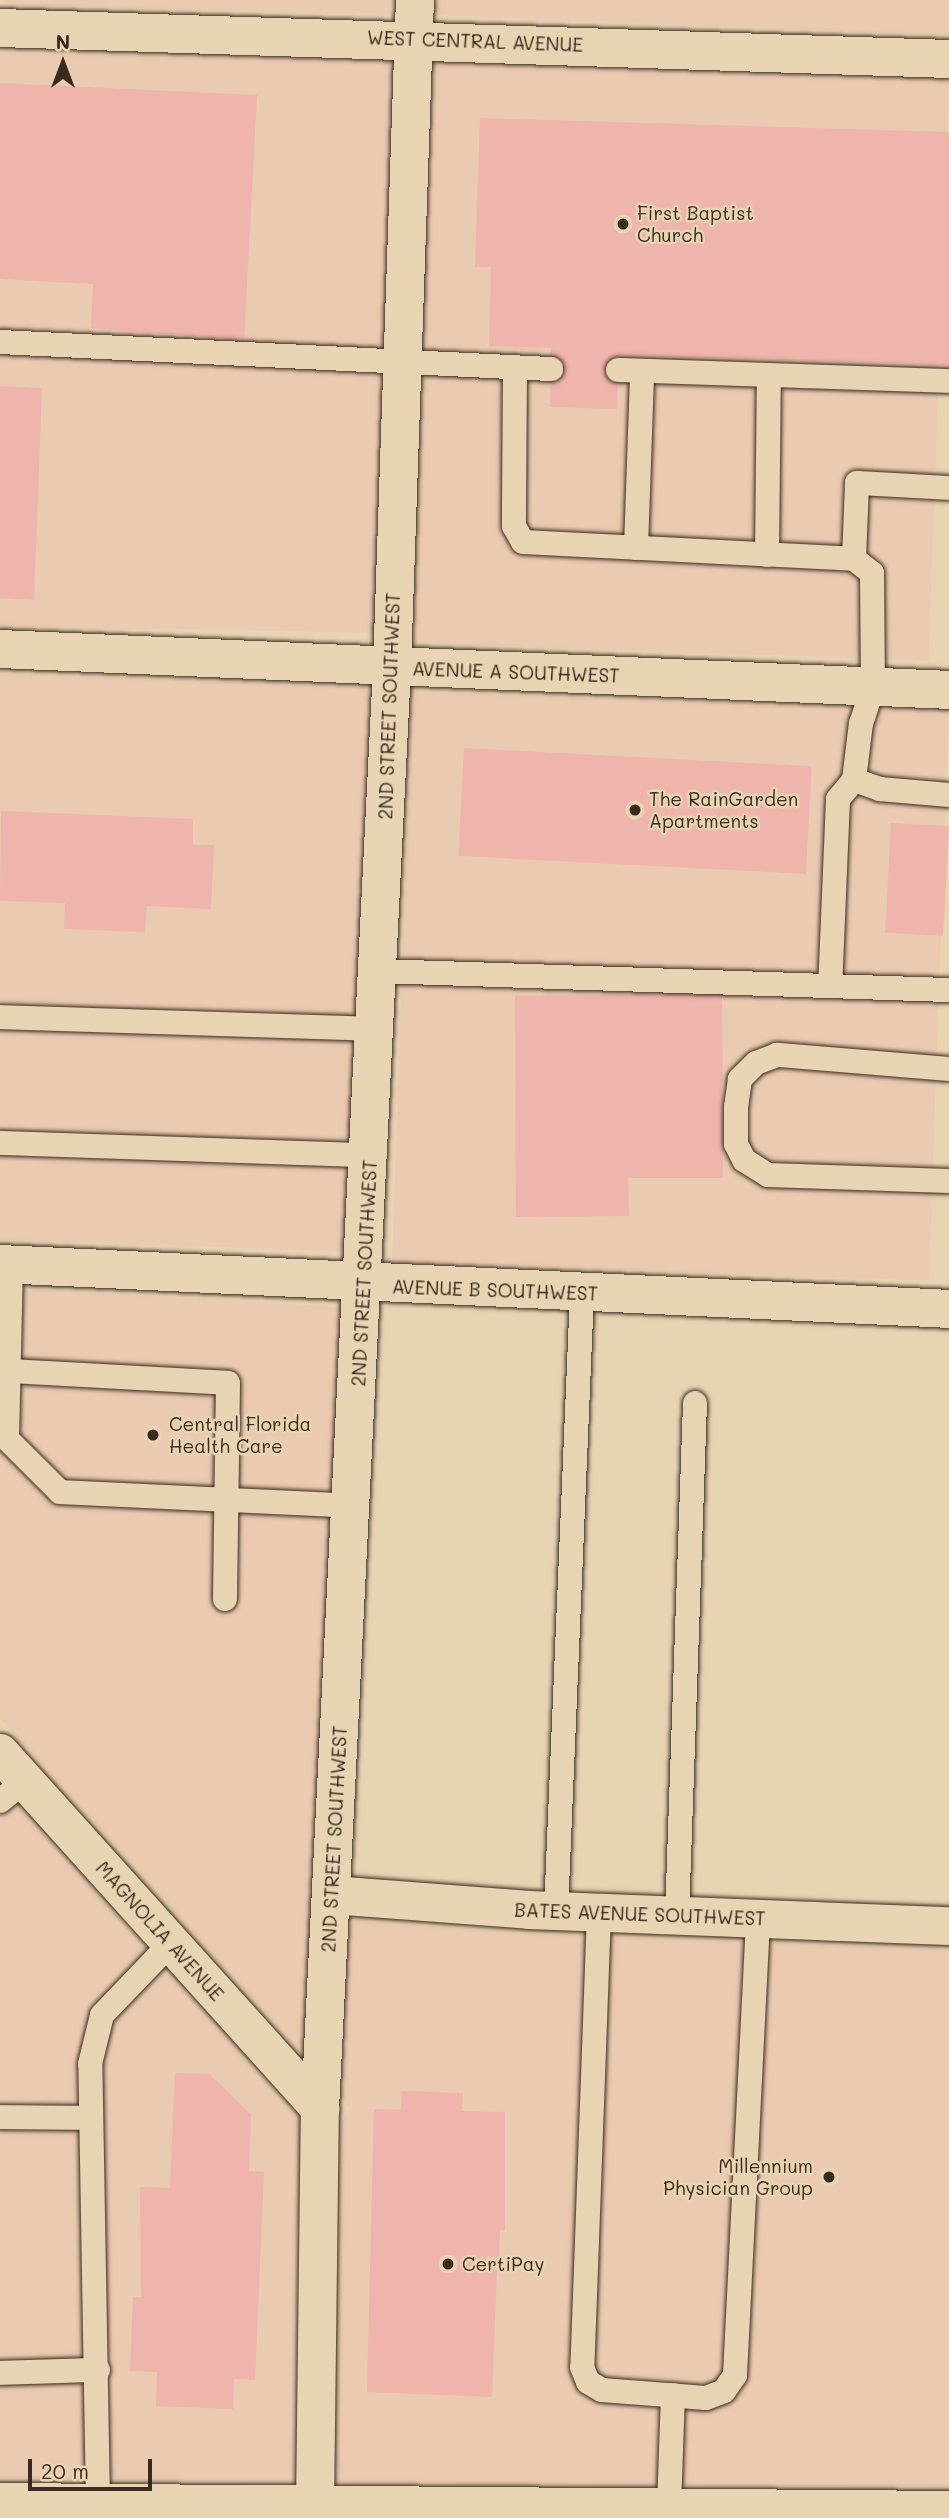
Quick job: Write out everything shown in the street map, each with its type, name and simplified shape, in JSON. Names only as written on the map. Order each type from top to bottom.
[{"type":"street","name":"2ND STREET SOUTHWEST","points":[[315,2507],[320,2109],[370,1155],[392,667],[415,0]]},
{"type":"street","name":"WEST CENTRAL AVENUE","points":[[0,28],[413,38],[949,59]]},
{"type":"street","name":"AVENUE A SOUTHWEST","points":[[0,649],[949,690]]},
{"type":"street","name":"AVENUE B SOUTHWEST","points":[[5,1264],[363,1284],[949,1309]]},
{"type":"street","name":"MAGNOLIA AVENUE","points":[[0,1753],[13,1791],[171,1943],[320,2109]]},
{"type":"street","name":"BATES AVENUE SOUTHWEST","points":[[331,1895],[556,1911],[949,1926]]},
{"type":"street","points":[[0,2502],[669,2513],[949,2510]]},
{"type":"lane","points":[[0,342],[551,369]]},
{"type":"lane","points":[[515,367],[514,526],[523,542],[854,559],[872,573],[873,687],[861,723],[854,780],[838,799],[830,986]]},
{"type":"lane","points":[[636,548],[630,371],[949,381]]},
{"type":"lane","points":[[767,555],[769,377]]},
{"type":"lane","points":[[854,559],[857,483],[949,488]]},
{"type":"lane","points":[[854,780],[880,789],[949,795]]},
{"type":"lane","points":[[378,971],[949,990]]},
{"type":"lane","points":[[0,1017],[375,1030]]},
{"type":"lane","points":[[949,1069],[777,1055],[756,1063],[740,1079],[736,1107],[736,1144],[744,1160],[768,1175],[949,1181]]},
{"type":"lane","points":[[0,1143],[370,1155]]},
{"type":"lane","points":[[5,1264],[7,1439],[60,1492],[352,1506]]},
{"type":"lane","points":[[556,1911],[582,1293]]},
{"type":"lane","points":[[8,1371],[228,1383],[225,1599]]},
{"type":"lane","points":[[677,1916],[695,1403]]},
{"type":"lane","points":[[599,1913],[582,2367],[588,2382],[602,2390],[706,2398],[724,2391],[735,2375],[758,1919]]},
{"type":"lane","points":[[98,2503],[98,2370],[89,2064],[102,2015],[171,1943]]},
{"type":"lane","points":[[0,2117],[91,2118]]},
{"type":"lane","points":[[0,2372],[98,2370]]},
{"type":"lane","points":[[669,2513],[673,2395]]},
{"type":"shaded area","points":[[0,0],[393,0],[392,14],[16,5]]},
{"type":"shaded area","points":[[437,0],[949,0],[949,35],[436,15]]},
{"type":"shaded area","points":[[0,53],[391,60],[381,633],[0,626]]},
{"type":"shaded area","points":[[434,63],[949,81],[928,661],[414,643]]},
{"type":"shaded area","points":[[0,674],[369,687],[349,1252],[0,1239]]},
{"type":"shaded area","points":[[412,692],[949,711],[929,1280],[392,1262]]},
{"type":"shaded area","points":[[0,1288],[341,1307],[302,2055],[0,1718]]},
{"type":"shaded area","points":[[0,1786],[299,2120],[294,2483],[0,2478]]},
{"type":"shaded area","points":[[351,1921],[528,1934],[949,1950],[949,2487],[337,2483],[342,2120],[351,2109],[343,2100]]},
{"type":"building","points":[[0,83],[257,95],[244,340],[91,328],[93,284],[0,279]]},
{"type":"building","points":[[480,118],[949,132],[949,365],[619,355],[617,409],[550,407],[551,348],[489,346],[491,267],[475,267]]},
{"type":"building","points":[[0,386],[42,388],[34,600],[0,598]]},
{"type":"building","name":"The RainGarden Apartments","points":[[464,748],[812,766],[806,874],[458,856]]},
{"type":"building","points":[[1,811],[193,819],[193,845],[214,845],[211,909],[147,906],[145,932],[64,929],[65,903],[0,901]]},
{"type":"building","points":[[891,823],[949,826],[943,936],[885,933]]},
{"type":"building","points":[[722,994],[723,1178],[628,1178],[629,1216],[516,1217],[515,996]]},
{"type":"building","points":[[175,2073],[210,2074],[251,2115],[249,2171],[264,2172],[255,2380],[234,2379],[233,2409],[156,2406],[157,2372],[130,2371],[133,2297],[141,2297],[140,2187],[170,2188]]},
{"type":"building","points":[[402,2091],[463,2093],[462,2111],[505,2112],[505,2230],[500,2230],[499,2257],[487,2256],[486,2269],[497,2270],[492,2397],[367,2392],[374,2109],[401,2110]]},
{"type":"place","name":"First Baptist Church","points":[[623,224]]},
{"type":"place","name":"The RainGarden Apartments","points":[[635,810]]},
{"type":"place","name":"Central Florida Health Care","points":[[153,1435]]},
{"type":"place","name":"Millennium Physician Group","points":[[829,2177]]},
{"type":"place","name":"CertiPay","points":[[448,2264]]}]
